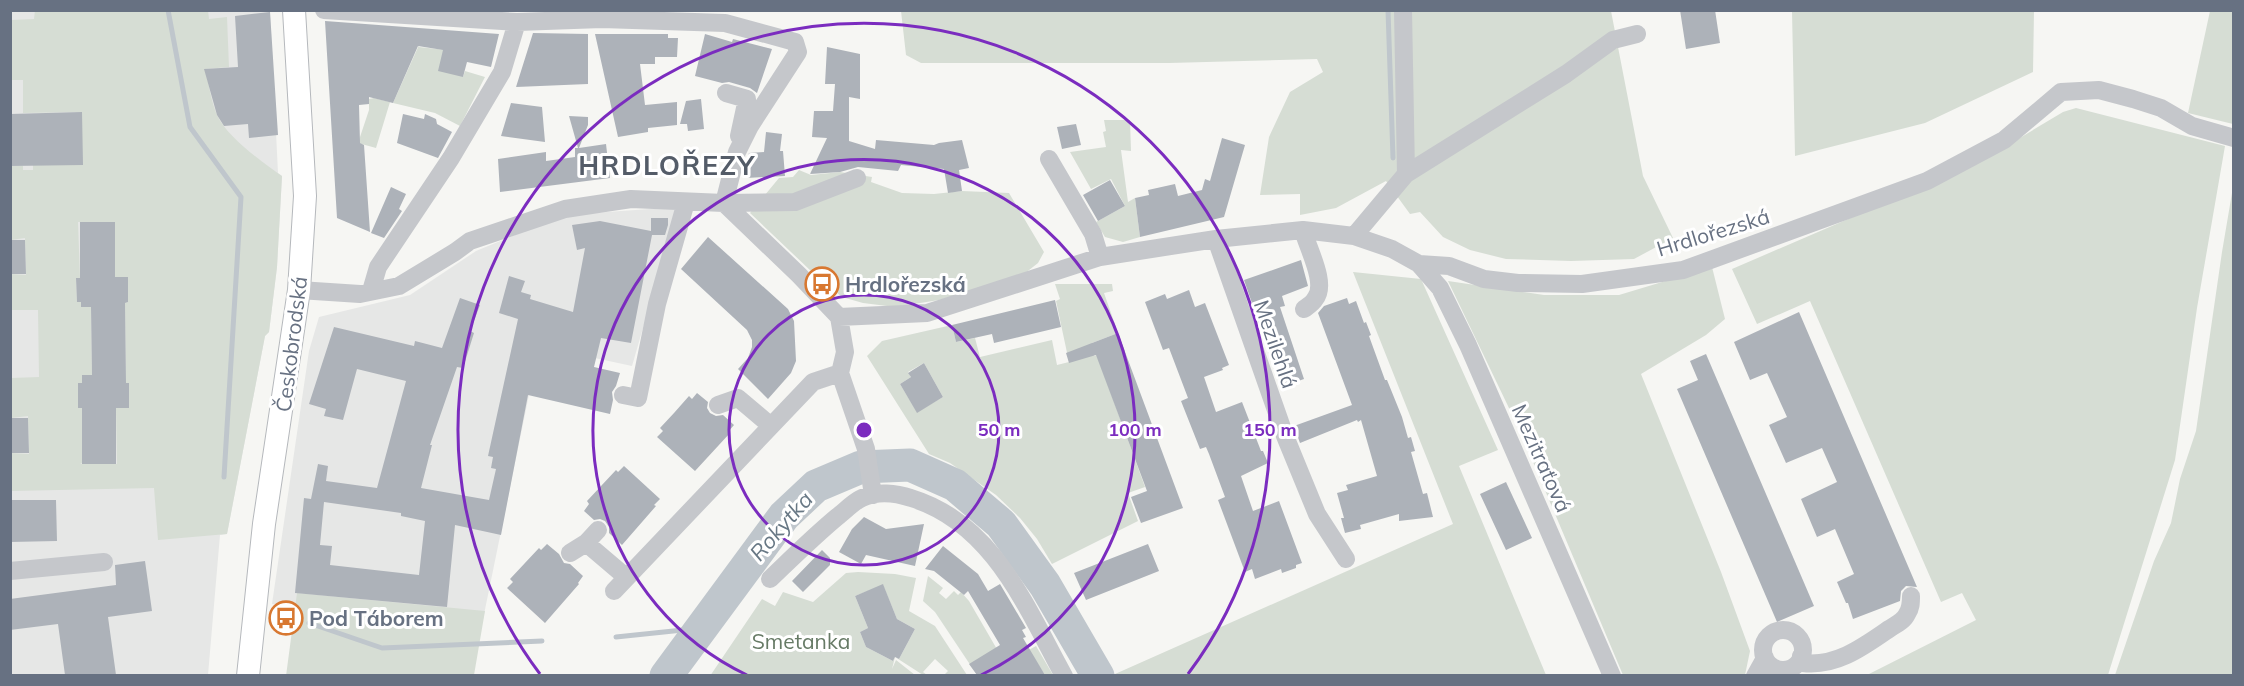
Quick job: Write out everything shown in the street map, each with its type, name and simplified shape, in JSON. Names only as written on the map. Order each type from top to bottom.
[{"type":"main road","name":"Českobrodská","points":[[248,675],[264,524],[299,290],[305,196],[294,10]]},
{"type":"street","points":[[324,10],[517,22],[612,20],[725,23],[795,42],[798,52],[750,126],[737,152]]},
{"type":"street","points":[[1403,10],[1406,174]]},
{"type":"street","points":[[370,291],[378,267],[451,158],[502,72],[517,22]]},
{"type":"street","points":[[1354,236],[1406,174],[1566,74],[1613,40],[1637,34]]},
{"type":"street","name":"Hrdlořezská","points":[[839,317],[927,313],[1100,257],[1216,239],[1303,230],[1354,236],[1392,249],[1419,264],[1449,266],[1484,279],[1518,283],[1582,284],[1683,270],[1927,181],[2004,140],[2061,92],[2099,90],[2133,99],[2161,108],[2192,126],[2234,138]]},
{"type":"street","points":[[724,203],[747,99],[726,93]]},
{"type":"street","points":[[1049,159],[1093,234],[1100,257]]},
{"type":"street","points":[[299,290],[360,294],[399,286],[470,241],[565,209],[631,199],[724,203],[795,202],[857,178]]},
{"type":"street","points":[[623,394],[638,398],[657,304],[686,202]]},
{"type":"street","points":[[724,203],[839,317],[844,352],[840,373],[866,449],[872,490]]},
{"type":"street","points":[[1303,230],[1319,277],[1320,291],[1316,299],[1304,309]]},
{"type":"street","name":"Mezilehlá","points":[[1216,239],[1285,436],[1317,514],[1346,559]]},
{"type":"street","name":"Mezitraťová","points":[[1419,264],[1440,288],[1468,345],[1612,675]]},
{"type":"street","points":[[570,553],[592,537],[620,584],[813,382],[840,373]]},
{"type":"street","points":[[718,405],[744,392],[771,426]]},
{"type":"street","points":[[770,579],[814,536],[872,490],[926,502],[942,510],[970,532],[997,560],[1009,576],[1064,675]]},
{"type":"street","points":[[10,571],[104,562]]},
{"type":"street","points":[[1801,656],[1803,663],[1826,663],[1860,649],[1907,617],[1911,596]]},
{"type":"street","points":[[1781,630],[1793,633],[1798,637],[1802,650],[1801,656],[1798,662],[1787,669],[1774,667],[1765,658],[1763,652],[1766,639],[1781,630]]},
{"type":"street","points":[[1755,675],[1765,658]]},
{"type":"shaded area","points":[[10,11],[270,11],[278,173],[282,176],[277,267],[269,332],[265,336],[227,534],[220,535],[208,675],[11,675]]},
{"type":"shaded area","points":[[678,207],[632,366],[539,346],[481,629],[272,604],[309,351],[319,317],[410,295],[476,251],[564,215]]},
{"type":"green space","points":[[35,10],[208,10],[209,19],[227,17],[229,67],[205,69],[215,110],[228,132],[255,157],[282,176],[277,267],[269,332],[265,336],[227,534],[158,540],[154,488],[11,491],[11,453],[29,454],[28,416],[11,418],[11,378],[39,377],[38,310],[11,310],[11,274],[26,275],[25,238],[11,240],[10,166],[23,166],[23,170],[33,170],[33,165],[81,112],[23,113],[23,80],[11,80],[11,20],[34,19]],"holes":[[[78,222],[115,223],[115,277],[128,277],[128,302],[125,303],[126,383],[129,383],[129,407],[116,408],[117,464],[80,464],[82,463],[82,408],[78,408],[79,383],[92,375],[91,307],[81,307],[81,302],[77,302],[76,278],[80,278]]]},
{"type":"green space","points":[[901,11],[1611,11],[1643,176],[1673,238],[1634,259],[1571,261],[1506,259],[1470,250],[1443,237],[1420,212],[1410,214],[1386,181],[1336,208],[1300,215],[1300,194],[1260,195],[1269,137],[1290,92],[1323,72],[1317,59],[1169,63],[921,63],[906,55]]},
{"type":"green space","points":[[1792,11],[2034,11],[2033,72],[1925,123],[1795,156]]},
{"type":"green space","points":[[2210,11],[2233,11],[2233,124],[2188,113]]},
{"type":"green space","points":[[419,45],[419,47],[446,50],[463,77],[465,71],[485,77],[460,126],[435,113],[393,103]]},
{"type":"green space","points":[[369,99],[390,102],[376,148],[358,143],[369,110]]},
{"type":"green space","points":[[2076,108],[2225,146],[2197,308],[2175,460],[2108,675],[1867,675],[1976,620],[1962,593],[1941,602],[1810,301],[1757,324],[1732,269],[1978,163],[2063,112]]},
{"type":"green space","points":[[1104,120],[1130,120],[1131,151],[1121,150],[1128,202],[1135,198],[1140,237],[1123,242],[1105,237],[1096,222],[1125,206],[1111,179],[1091,189],[1070,152],[1106,147],[1103,132],[1106,131]]},
{"type":"green space","points":[[799,170],[811,175],[840,172],[872,177],[871,182],[902,193],[934,194],[962,191],[1009,193],[1044,252],[1038,263],[1019,278],[939,300],[895,307],[863,303],[842,297],[750,213],[779,178],[793,177]]},
{"type":"green space","points":[[2233,187],[2233,675],[2115,675],[2154,561],[2171,523],[2180,479],[2196,431]]},
{"type":"green space","points":[[1712,267],[1725,319],[1706,335],[1641,374],[1721,572],[1750,651],[1745,675],[1623,675],[1520,431],[1448,281],[1544,295],[1619,295]]},
{"type":"green space","points":[[1353,272],[1421,279],[1498,450],[1459,466],[1546,675],[1116,676],[1115,674],[1453,524]]},
{"type":"green space","points":[[1055,284],[1112,284],[1113,291],[1104,293],[1118,333],[1092,343],[1091,347],[1094,356],[1097,355],[1145,487],[1128,493],[1138,521],[1052,564],[1037,539],[1020,518],[996,495],[950,463],[929,454],[867,356],[882,341],[952,325],[956,342],[975,338],[980,357],[1052,340],[1057,365],[1069,362],[1056,301],[1060,299]],"holes":[[[924,363],[943,397],[917,412],[900,384],[911,377],[908,372]]]},
{"type":"green space","name":"Smetanka","points":[[846,573],[895,574],[916,578],[909,611],[935,626],[967,675],[944,675],[948,671],[935,659],[923,672],[927,675],[923,675],[895,657],[892,669],[896,660],[915,675],[710,676],[762,599],[775,606],[783,592],[813,602]],"holes":[[[883,585],[897,619],[915,629],[899,659],[895,657],[893,661],[866,647],[860,632],[868,628],[855,596]]]},
{"type":"green space","points":[[928,576],[943,588],[939,593],[946,599],[954,591],[958,595],[961,592],[969,601],[1005,663],[1036,646],[1053,675],[1045,675],[1036,661],[1012,675],[977,675],[935,612],[923,601]]},
{"type":"green space","points":[[297,593],[485,611],[474,675],[286,676]]},
{"type":"building","points":[[1680,10],[1715,10],[1720,43],[1686,49]]},
{"type":"building","points":[[270,12],[278,135],[249,138],[248,124],[224,126],[217,115],[204,69],[238,67],[235,16]]},
{"type":"building","points":[[325,21],[499,34],[491,67],[467,62],[463,77],[438,71],[443,50],[418,46],[393,103],[369,97],[369,104],[359,105],[360,143],[364,145],[370,232],[337,218]]},
{"type":"building","points":[[533,33],[588,34],[588,84],[516,87]]},
{"type":"building","points":[[595,34],[668,34],[668,38],[678,38],[677,57],[655,57],[655,64],[640,64],[645,105],[677,102],[677,125],[648,128],[648,132],[618,137]]},
{"type":"building","points":[[705,34],[732,42],[733,39],[772,49],[757,93],[750,88],[729,82],[722,83],[695,76]]},
{"type":"building","points":[[827,47],[860,54],[860,99],[849,97],[849,141],[875,149],[876,140],[934,145],[962,140],[969,168],[959,170],[962,191],[948,193],[944,169],[901,165],[898,171],[858,167],[840,172],[810,174],[827,138],[812,137],[814,111],[833,111],[835,84],[825,84]]},
{"type":"building","points":[[701,99],[704,129],[688,131],[687,124],[680,124],[686,101]]},
{"type":"building","points":[[511,103],[542,107],[545,142],[501,136]]},
{"type":"building","points":[[82,112],[83,165],[10,166],[10,114]]},
{"type":"building","points":[[403,114],[424,119],[425,114],[436,119],[437,124],[452,132],[438,158],[397,143]]},
{"type":"building","points":[[569,116],[588,117],[588,125],[579,148],[606,144],[610,178],[500,192],[498,159],[546,152],[546,161],[575,157],[575,148],[578,148]]},
{"type":"building","points":[[1076,124],[1081,145],[1062,149],[1057,127]]},
{"type":"building","points":[[766,132],[782,134],[780,151],[783,151],[785,176],[746,178],[749,153],[764,152]]},
{"type":"building","points":[[1222,138],[1245,145],[1224,217],[1140,237],[1135,198],[1149,195],[1148,190],[1175,184],[1178,196],[1202,190],[1205,179],[1210,181]]},
{"type":"building","points":[[1110,180],[1125,206],[1098,221],[1083,195]]},
{"type":"building","points":[[391,187],[406,194],[399,209],[402,211],[384,238],[371,233]]},
{"type":"building","points":[[651,218],[668,218],[665,235],[652,235],[631,343],[601,338],[594,367],[620,373],[612,392],[610,414],[528,395],[501,535],[455,525],[447,607],[295,593],[304,498],[311,499],[318,464],[328,466],[326,481],[377,488],[406,381],[357,369],[343,420],[324,416],[326,409],[309,404],[334,327],[414,346],[415,341],[442,348],[460,298],[480,305],[470,331],[474,333],[463,368],[457,367],[430,445],[432,445],[421,488],[489,500],[496,469],[491,468],[493,457],[488,456],[518,319],[499,313],[509,276],[525,281],[521,292],[531,295],[530,299],[573,312],[585,248],[577,250],[572,225],[600,221],[651,231]],"holes":[[[324,502],[401,513],[401,516],[425,521],[419,575],[330,565],[332,546],[320,545]]]},
{"type":"building","points":[[80,222],[115,222],[115,277],[128,277],[128,302],[125,303],[126,383],[129,383],[129,408],[116,408],[116,464],[82,464],[82,408],[78,408],[78,383],[82,383],[82,375],[92,375],[91,307],[81,307],[81,302],[77,302],[76,278],[80,278]]},
{"type":"building","points":[[708,237],[788,309],[794,321],[796,361],[791,373],[768,399],[738,369],[748,358],[752,347],[752,340],[747,330],[681,269]]},
{"type":"building","points":[[10,240],[25,240],[26,274],[10,274]]},
{"type":"building","points":[[1301,260],[1308,286],[1282,296],[1285,306],[1280,307],[1304,379],[1281,387],[1244,280]]},
{"type":"building","points":[[1189,290],[1195,307],[1205,303],[1229,365],[1222,368],[1223,370],[1204,377],[1216,412],[1242,402],[1268,463],[1241,476],[1253,511],[1279,501],[1302,563],[1282,573],[1281,569],[1255,579],[1252,569],[1245,572],[1218,500],[1225,497],[1206,447],[1200,449],[1181,401],[1188,398],[1169,348],[1163,350],[1145,302],[1165,294],[1167,299]]},
{"type":"building","points":[[1347,298],[1349,304],[1356,301],[1364,323],[1366,322],[1385,380],[1387,380],[1402,417],[1408,438],[1411,437],[1415,451],[1411,452],[1423,494],[1427,493],[1433,517],[1399,521],[1399,514],[1360,525],[1361,529],[1345,533],[1341,518],[1344,518],[1337,493],[1348,490],[1346,485],[1377,476],[1361,420],[1300,443],[1294,426],[1352,405],[1318,313],[1324,306]]},
{"type":"building","points":[[1055,300],[1061,327],[994,343],[992,334],[956,342],[952,325]]},
{"type":"building","points":[[1799,312],[1917,587],[1906,586],[1901,591],[1900,601],[1853,619],[1837,582],[1854,574],[1835,529],[1817,537],[1801,499],[1837,482],[1822,448],[1786,463],[1769,425],[1787,417],[1767,373],[1750,380],[1734,342]]},
{"type":"building","points":[[1118,333],[1183,508],[1141,523],[1131,497],[1147,491],[1096,355],[1069,363],[1066,353]]},
{"type":"building","points":[[1706,354],[1814,606],[1777,622],[1677,389],[1698,380],[1690,361]]},
{"type":"building","points":[[924,363],[943,397],[917,413],[900,384],[911,377],[908,373]]},
{"type":"building","points":[[697,393],[708,402],[707,408],[710,413],[716,416],[723,415],[734,425],[728,432],[730,433],[695,471],[657,437],[663,431],[660,428],[689,396],[692,399]]},
{"type":"building","points":[[10,418],[28,418],[29,453],[10,453]]},
{"type":"building","points":[[624,466],[660,499],[622,545],[609,533],[609,527],[605,521],[594,520],[584,511],[589,504],[587,501],[616,470],[618,472]]},
{"type":"building","points":[[1506,482],[1532,538],[1506,550],[1480,494]]},
{"type":"building","points":[[10,500],[56,500],[57,541],[10,542]]},
{"type":"building","points":[[864,517],[886,529],[924,524],[915,566],[866,555],[861,564],[839,552],[852,529]]},
{"type":"building","points":[[547,544],[559,554],[564,563],[570,564],[583,576],[579,584],[545,623],[507,588],[513,582],[510,579],[539,548],[541,550]]},
{"type":"building","points":[[1148,544],[1159,571],[1086,600],[1074,573]]},
{"type":"building","points":[[943,546],[978,574],[988,591],[1000,584],[1026,628],[1022,630],[1026,637],[1023,638],[1045,675],[977,675],[969,664],[1000,645],[968,591],[964,595],[934,571],[925,569]]},
{"type":"building","points":[[822,550],[830,558],[830,565],[803,592],[792,581]]},
{"type":"building","points":[[145,561],[152,611],[108,617],[116,675],[65,675],[58,624],[10,630],[10,599],[116,585],[115,565]]},
{"type":"building","points":[[883,584],[897,619],[915,629],[899,659],[895,657],[893,661],[866,647],[860,632],[868,628],[855,596]]},
{"type":"waterway","points":[[168,10],[190,127],[241,197],[224,477]]},
{"type":"waterway","points":[[1388,10],[1393,158]]},
{"type":"waterway","name":"Rokytka","points":[[666,676],[784,516],[816,486],[861,467],[910,465],[955,485],[1001,524],[1045,585],[1098,676]]},
{"type":"waterway","points":[[309,623],[382,648],[542,641]]},
{"type":"waterway","points":[[616,637],[702,628]]},
{"type":"place","name":"Hrdlořezská","points":[[822,284]]},
{"type":"place","name":"Pod Táborem","points":[[286,618]]},
{"type":"district","name":"HRDLOŘEZY","points":[[667,165]]}]
